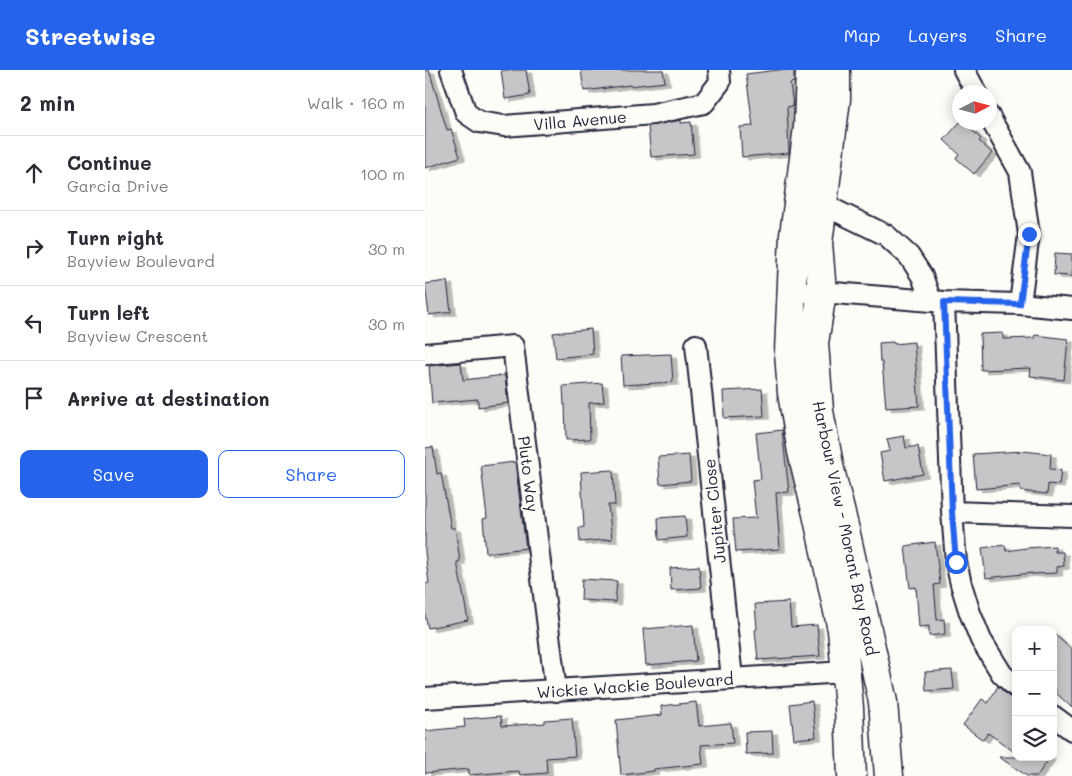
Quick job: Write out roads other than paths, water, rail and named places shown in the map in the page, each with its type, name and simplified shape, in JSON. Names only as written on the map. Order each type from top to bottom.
[{"type":"highway","name":"Harbour View - Morant Bay Road","points":[[811,70],[807,127],[793,235],[789,352],[792,393],[802,452],[842,630],[849,708],[852,776]]},
{"type":"highway","name":"Harbour View - Morant Bay Road","points":[[836,70],[836,99],[818,243],[822,292],[814,343],[819,411],[830,470],[883,702],[889,776]]},
{"type":"street","name":"Villa Avenue","points":[[451,70],[466,113],[479,122],[505,126],[653,114],[704,103],[720,82],[719,70]]},
{"type":"street","points":[[964,70],[972,85]]},
{"type":"street","points":[[997,130],[1020,172],[1029,234],[1020,304]]},
{"type":"street","points":[[822,204],[886,235],[909,256],[937,301],[956,562],[970,614],[981,640],[1002,674],[1012,683]]},
{"type":"street","points":[[792,292],[822,292],[937,301],[1072,308]]},
{"type":"street","name":"Jupiter Close","points":[[696,345],[732,678]]},
{"type":"street","name":"Pluto Way","points":[[425,354],[513,346],[557,691]]},
{"type":"street","points":[[952,512],[1072,516]]},
{"type":"street","name":"Wickie Wackie Boulevard","points":[[425,698],[845,672]]},
{"type":"street","points":[[1057,719],[1072,730]]}]
